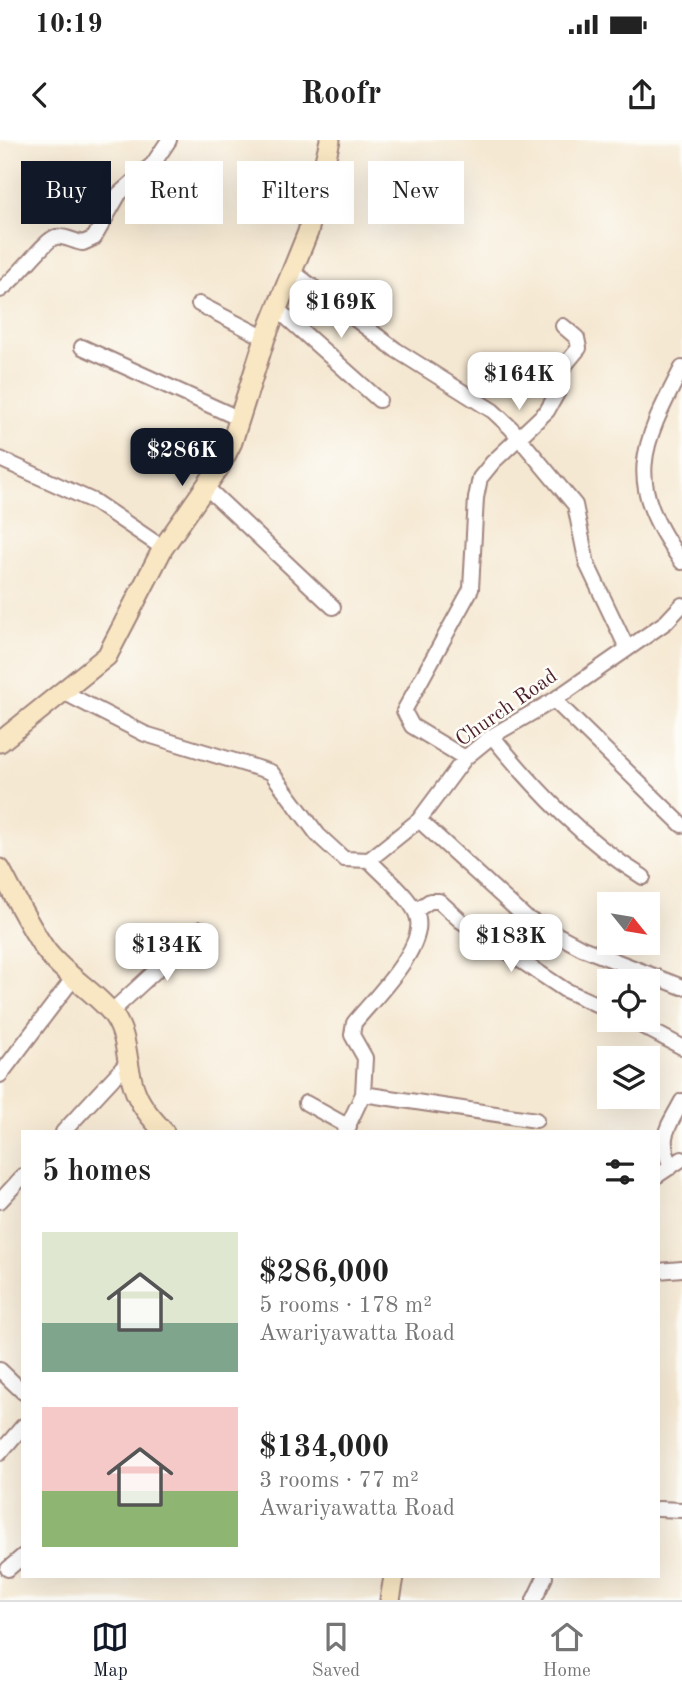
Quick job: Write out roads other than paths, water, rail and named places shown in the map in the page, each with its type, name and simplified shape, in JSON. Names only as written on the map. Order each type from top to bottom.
[{"type":"street","points":[[0,290],[20,275],[50,239],[62,236],[83,243],[94,238],[119,194],[153,164],[169,140]]},
{"type":"street","points":[[1,738],[30,714],[65,693],[107,656],[163,548],[207,488],[232,442],[265,338],[308,232],[330,140]]},
{"type":"street","points":[[293,272],[396,350],[493,411],[519,439],[575,505],[587,564],[626,648]]},
{"type":"street","points":[[199,304],[265,338]]},
{"type":"street","points":[[277,309],[379,400]]},
{"type":"street","points":[[465,758],[412,726],[404,711],[471,589],[476,498],[480,478],[493,461],[547,411],[560,388],[560,371],[579,348],[577,338],[563,326]]},
{"type":"street","points":[[82,347],[240,419]]},
{"type":"street","points":[[682,368],[649,437],[643,474],[663,528],[682,562]]},
{"type":"street","points":[[0,459],[105,507],[163,548]]},
{"type":"street","points":[[207,488],[333,607]]},
{"type":"street","name":"Church Road","points":[[369,860],[419,820],[465,758],[492,736],[554,700],[666,622],[682,605]]},
{"type":"street","points":[[65,693],[145,734],[271,772],[318,835],[344,859],[369,860],[415,911],[420,925],[412,951],[354,1023],[352,1035],[365,1058],[363,1094],[347,1129],[306,1104]]},
{"type":"street","points":[[554,700],[682,825]]},
{"type":"street","points":[[492,736],[530,783],[610,857],[643,877]]},
{"type":"street","points":[[419,820],[526,918],[582,948],[682,987]]},
{"type":"street","points":[[0,869],[6,897],[45,949],[72,979],[111,1012],[126,1037],[128,1062],[136,1093],[148,1115],[162,1130]]},
{"type":"street","points":[[415,911],[430,901],[439,901],[461,921],[565,990],[597,1005]]},
{"type":"street","points":[[111,1012],[201,929]]},
{"type":"street","points":[[0,1075],[72,979]]},
{"type":"street","points":[[654,1032],[682,1047]]},
{"type":"street","points":[[65,1130],[128,1062]]},
{"type":"street","points":[[363,1094],[536,1120]]},
{"type":"street","points":[[660,1174],[677,1163],[663,1146],[664,1137],[682,1101]]},
{"type":"street","points":[[0,1201],[21,1178]]},
{"type":"street","points":[[660,1270],[682,1269]]},
{"type":"street","points":[[0,1370],[21,1390]]},
{"type":"street","points":[[0,1452],[21,1428]]},
{"type":"street","points":[[660,1509],[682,1510]]},
{"type":"street","points":[[8,1569],[21,1558]]},
{"type":"street","points":[[390,1600],[394,1578]]},
{"type":"street","points":[[534,1600],[545,1578]]}]
